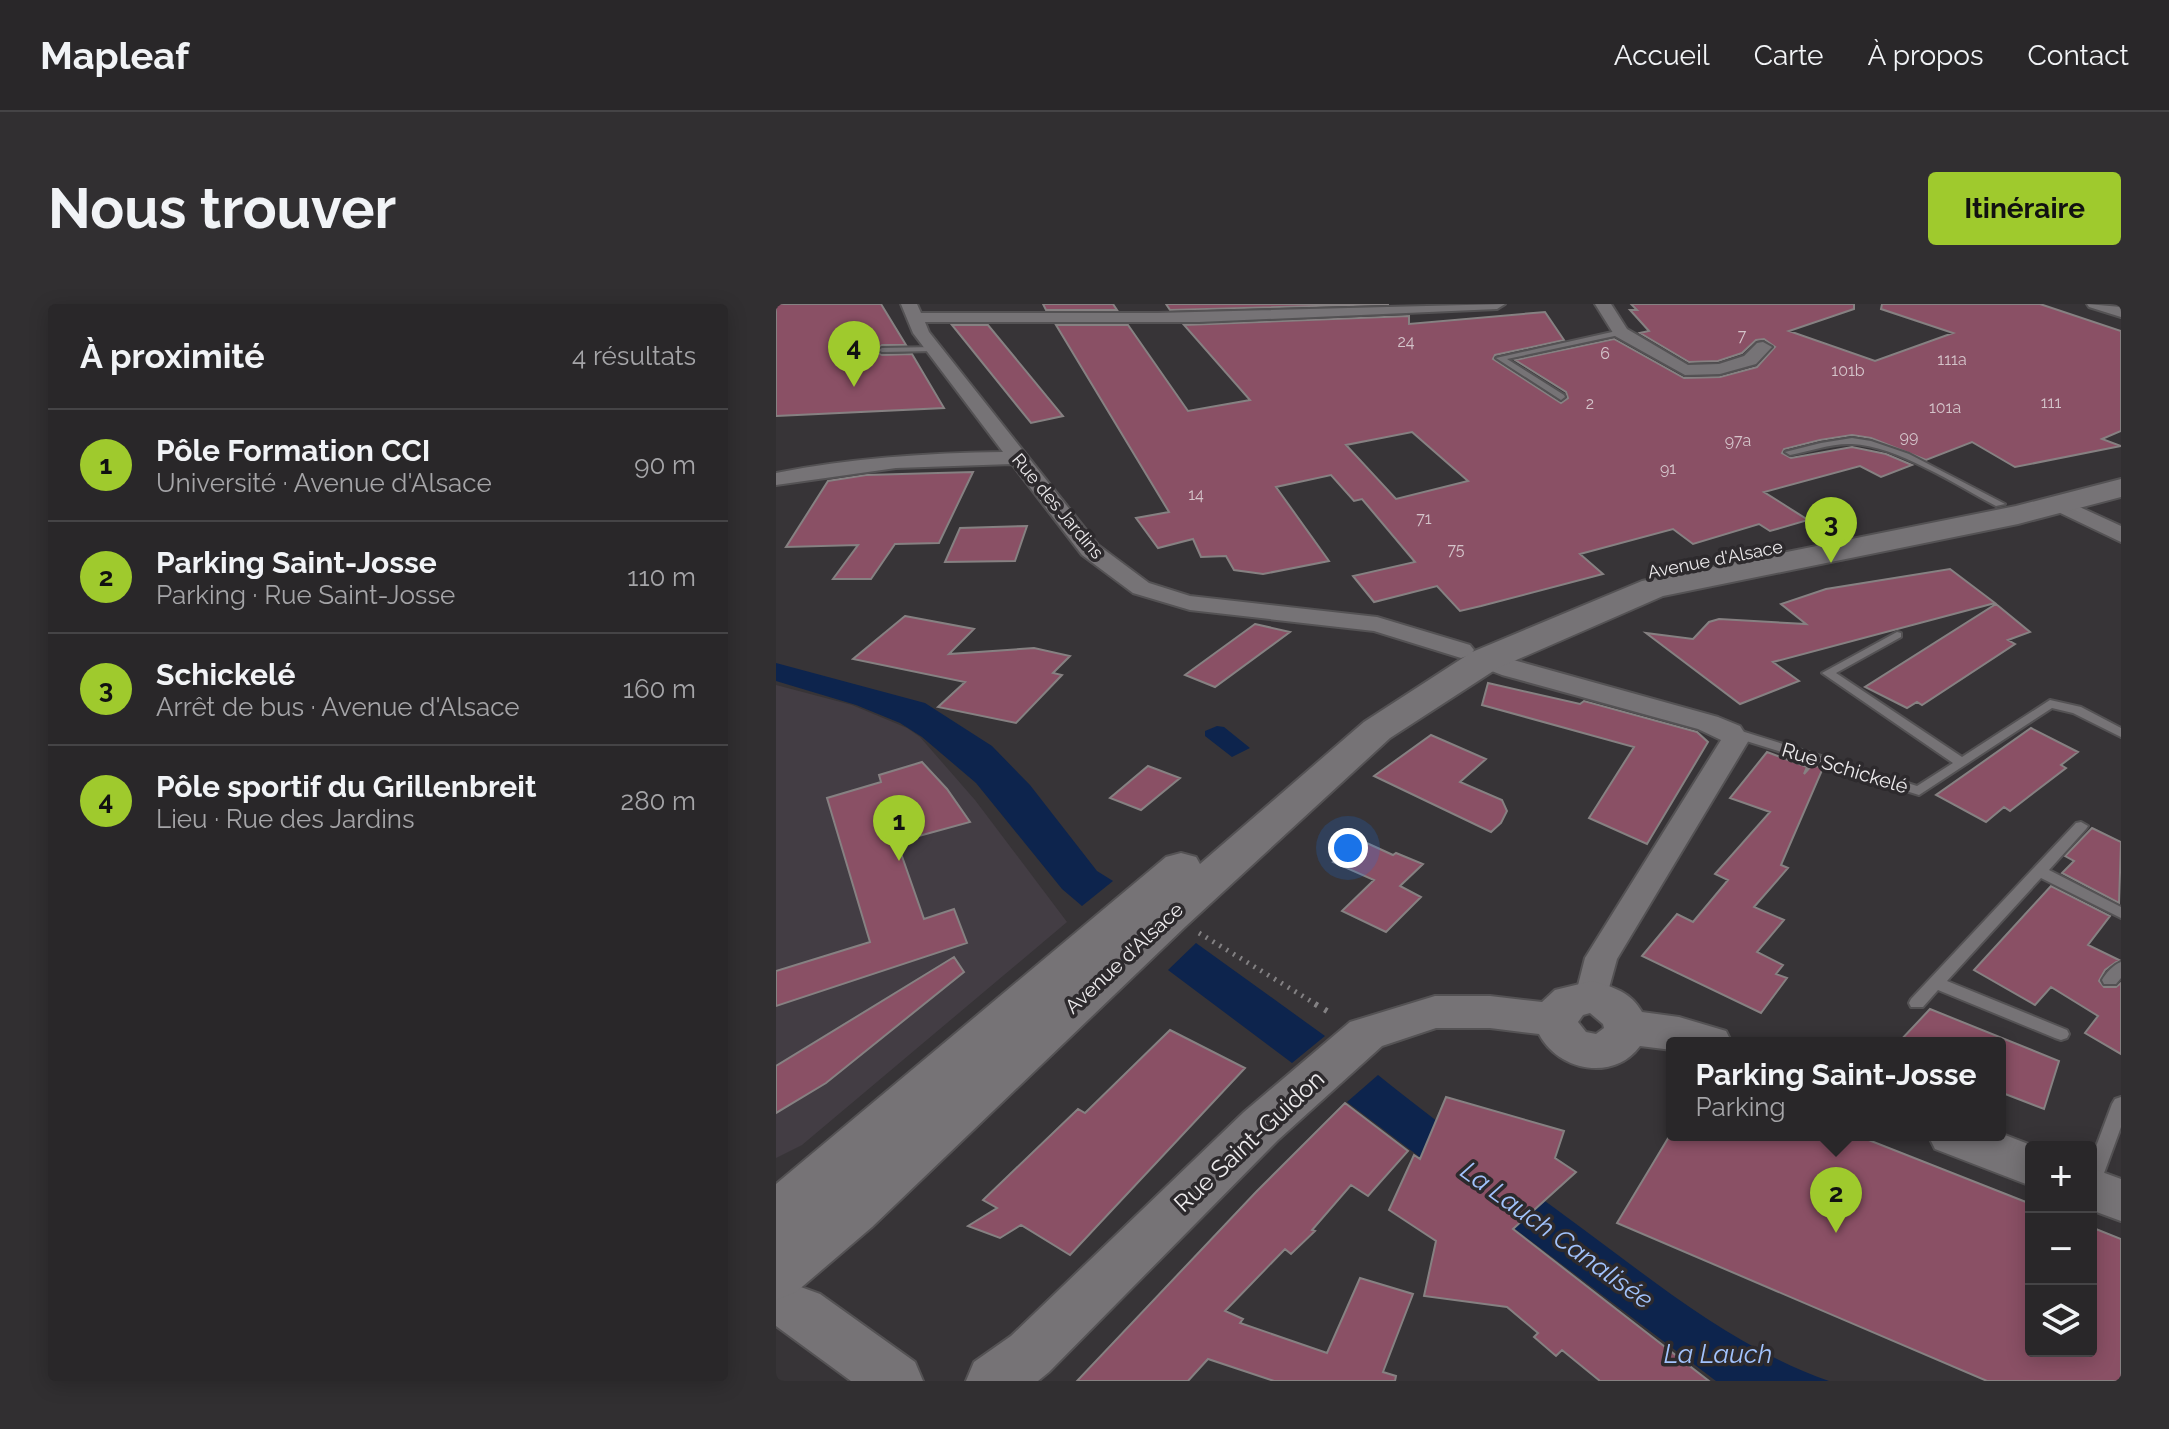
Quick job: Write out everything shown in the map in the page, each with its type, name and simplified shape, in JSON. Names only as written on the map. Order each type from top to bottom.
[{"type":"main road","name":"Avenue d'Alsace","points":[[776,1274],[852,1210],[1170,915],[1377,730],[1515,624],[1645,572],[2000,504],[2121,474]]},
{"type":"main road","name":"Avenue d'Alsace","points":[[776,1217],[833,1171],[1348,721],[1416,675],[1654,588],[2060,504],[2121,488]]},
{"type":"street","points":[[911,311],[954,315],[1156,318],[1497,304]]},
{"type":"street","points":[[1603,304],[1621,332],[1685,370],[1697,372],[1750,360],[1763,347]]},
{"type":"street","points":[[2095,304],[2121,312]]},
{"type":"street","name":"Rue des Jardins","points":[[911,311],[933,349],[1090,550],[1141,588],[1190,603],[1377,624],[1473,655]]},
{"type":"street","points":[[776,479],[824,468],[933,458],[1017,458]]},
{"type":"street","points":[[2060,504],[2121,535]]},
{"type":"street","name":"Rue Schickelé","points":[[1473,655],[1730,732]]},
{"type":"street","points":[[1592,997],[1601,958],[1735,740],[1730,732]]},
{"type":"street","points":[[1592,997],[1613,1004],[1625,1018],[1626,1027],[1618,1042],[1600,1050],[1578,1048],[1560,1036],[1555,1020],[1563,1005],[1571,1000],[1592,997]]},
{"type":"street","name":"Rue Saint-Guidon","points":[[994,1381],[1030,1354],[1261,1126],[1366,1034],[1435,1012],[1490,1012],[1555,1020]]},
{"type":"street","points":[[1626,1027],[1689,1037]]},
{"type":"street","points":[[1967,1141],[2025,1164]]},
{"type":"street","points":[[2097,1190],[2121,1200]]},
{"type":"street","points":[[776,1302],[801,1311],[895,1381]]},
{"type":"lane","points":[[1561,397],[1500,358],[1621,332]]},
{"type":"lane","points":[[882,350],[933,349]]},
{"type":"lane","points":[[1790,452],[1852,441],[1867,443],[1887,449],[2000,504]]},
{"type":"lane","points":[[1897,635],[1828,673],[1962,763]]},
{"type":"lane","name":"Rue Schickelé","points":[[1730,732],[1919,791],[2050,704],[2077,710],[2121,733]]},
{"type":"lane","points":[[1917,1003],[2081,826]]},
{"type":"lane","points":[[2039,871],[2121,913]]},
{"type":"lane","points":[[1936,983],[2061,1034]]},
{"type":"lane","points":[[2097,1170],[2121,1104]]},
{"type":"path","points":[[1170,915],[1366,1034]]},
{"type":"shaded area","points":[[776,685],[852,705],[907,728],[920,737],[975,800],[1067,922],[802,1145],[776,1158]]},
{"type":"water","points":[[776,663],[925,703],[992,746],[1030,785],[1097,871],[1113,881],[1082,906],[1062,889],[976,783],[922,737],[900,723],[856,705],[776,681]]},
{"type":"water","points":[[1217,726],[1224,727],[1250,748],[1232,757],[1205,736],[1205,731]]},
{"type":"water","points":[[1196,943],[1325,1036],[1292,1063],[1168,970]]},
{"type":"water","name":"La Lauch","points":[[1378,1075],[1703,1316],[1764,1352],[1829,1381],[1716,1381],[1347,1102]]},
{"type":"building","points":[[776,304],[881,304],[906,345],[882,345],[875,351],[882,355],[912,354],[944,408],[776,416]]},
{"type":"building","points":[[1043,304],[1113,304],[1117,310],[1046,310]]},
{"type":"building","points":[[1166,304],[1389,304],[1170,310]]},
{"type":"building","points":[[1631,304],[1854,304],[1854,309],[1789,331],[1875,361],[1953,333],[1881,309],[1882,304],[2040,304],[2121,331],[2121,431],[2102,439],[2121,446],[2015,467],[1972,442],[1926,460],[1871,438],[1852,435],[1820,440],[1784,449],[1782,453],[1791,458],[1852,447],[1886,454],[1912,465],[1881,477],[1860,466],[1764,492],[1808,520],[1770,531],[1759,524],[1693,544],[1673,529],[1580,554],[1603,574],[1481,606],[1460,611],[1437,586],[1374,602],[1353,576],[1415,562],[1362,499],[1354,501],[1331,475],[1276,487],[1329,561],[1263,574],[1234,570],[1226,556],[1201,557],[1193,539],[1158,548],[1136,518],[1169,512],[1056,325],[1128,325],[1188,411],[1250,400],[1184,325],[1409,316],[1409,324],[1545,312],[1564,340],[1495,355],[1493,359],[1561,403],[1568,398],[1566,392],[1515,360],[1614,339],[1684,378],[1720,377],[1757,367],[1775,347],[1764,339],[1756,340],[1742,353],[1718,361],[1689,362],[1640,333],[1649,331],[1630,310],[1637,310]],"holes":[[[1412,432],[1468,481],[1396,499],[1346,445]]]},
{"type":"building","points":[[952,325],[988,325],[1063,416],[1031,423]]},
{"type":"building","points":[[973,472],[939,543],[895,544],[871,579],[833,579],[858,545],[786,547],[828,481],[866,475]]},
{"type":"building","points":[[1027,526],[1015,561],[945,562],[960,528]]},
{"type":"building","points":[[1950,569],[1995,603],[1773,662],[1799,681],[1740,704],[1646,633],[1693,639],[1709,622],[1719,619],[1806,624],[1781,604],[1826,589]]},
{"type":"building","points":[[1996,604],[2030,632],[2008,640],[2015,644],[1922,705],[1917,702],[1907,708],[1865,687]]},
{"type":"building","points":[[905,616],[974,629],[949,654],[1034,648],[1070,656],[1053,673],[1062,675],[1016,723],[938,707],[965,682],[853,659]]},
{"type":"building","points":[[1255,624],[1290,632],[1215,687],[1185,675]]},
{"type":"building","points":[[1488,683],[1580,704],[1584,701],[1697,732],[1708,742],[1647,844],[1589,818],[1634,747],[1482,705]]},
{"type":"building","points":[[2031,728],[2078,752],[2061,765],[2066,768],[2010,811],[2004,807],[1986,822],[1936,795]]},
{"type":"building","points":[[1431,735],[1486,759],[1460,782],[1502,800],[1507,811],[1501,823],[1491,832],[1374,776]]},
{"type":"building","points":[[1767,752],[1807,767],[1804,774],[1812,765],[1823,768],[1781,865],[1788,868],[1754,907],[1784,920],[1757,952],[1783,965],[1776,974],[1787,978],[1761,1013],[1642,956],[1677,914],[1693,922],[1728,880],[1715,874],[1770,812],[1730,798]]},
{"type":"building","points":[[922,762],[947,789],[970,822],[897,842],[924,919],[954,909],[967,943],[776,1006],[776,971],[870,942],[827,798],[881,782],[879,775]]},
{"type":"building","points":[[1148,766],[1180,778],[1141,810],[1110,798]]},
{"type":"building","points":[[2092,828],[2121,842],[2119,903],[2062,873],[2074,861],[2065,856]]},
{"type":"building","points":[[1358,839],[1423,864],[1400,886],[1421,897],[1386,932],[1342,911],[1374,880],[1333,862]]},
{"type":"building","points":[[2051,886],[2110,916],[2088,945],[2119,960],[2105,970],[2099,981],[2104,987],[2116,987],[2121,983],[2121,1054],[2085,1033],[2098,1016],[2051,987],[2035,1005],[1974,970]]},
{"type":"building","points":[[954,957],[964,972],[826,1083],[776,1113],[776,1066]]},
{"type":"building","points":[[1930,1009],[1999,1037],[1904,1037]]},
{"type":"building","points":[[1170,1030],[1245,1068],[1070,1255],[1021,1225],[1000,1238],[968,1226],[997,1208],[983,1200],[1078,1109],[1085,1113]]},
{"type":"building","points":[[2006,1040],[2059,1061],[2044,1109],[2006,1094]]},
{"type":"building","points":[[1446,1097],[1564,1131],[1555,1158],[1576,1172],[1513,1229],[1709,1381],[1600,1381],[1562,1350],[1556,1356],[1534,1337],[1538,1333],[1507,1307],[1424,1296],[1436,1241],[1389,1210],[1414,1155],[1420,1159]]},
{"type":"building","points":[[1345,1103],[1408,1151],[1368,1196],[1351,1185],[1312,1230],[1315,1231],[1291,1254],[1285,1249],[1225,1311],[1243,1319],[1240,1323],[1327,1353],[1360,1278],[1413,1294],[1383,1372],[1396,1376],[1395,1381],[1274,1381],[1208,1359],[1188,1381],[1077,1381],[1256,1192]]},
{"type":"building","points":[[1666,1141],[1871,1141],[2025,1202],[2025,1357],[2097,1357],[2097,1229],[2121,1239],[2121,1381],[1987,1381],[1617,1223]]},
{"type":"place","name":"Pôle sportif du Grillenbreit","points":[[854,387]]},
{"type":"place","name":"Schickelé","points":[[1831,563]]},
{"type":"place","name":"Pôle Formation CCI","points":[[899,861]]},
{"type":"place","name":"Parking Saint-Josse","points":[[1836,1233]]},
{"type":"water label","name":"La Lauch Canalisée","points":[[1557,1235]]}]
